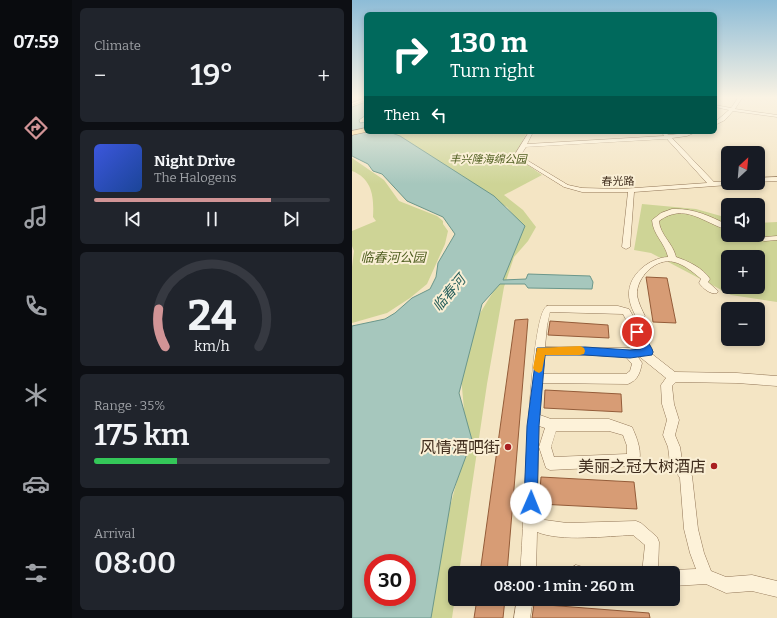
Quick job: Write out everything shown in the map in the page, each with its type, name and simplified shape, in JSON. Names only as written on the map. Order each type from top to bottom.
[{"type":"main road","points":[[352,133],[364,131]]},
{"type":"street","points":[[524,146],[530,134]]},
{"type":"street","points":[[664,134],[712,184]]},
{"type":"street","points":[[524,146],[667,137],[687,134]]},
{"type":"street","name":"春光路","points":[[524,146],[516,156],[557,181],[574,189],[595,191],[631,191],[721,183]]},
{"type":"street","points":[[765,179],[777,178]]},
{"type":"street","points":[[626,247],[631,191]]},
{"type":"street","points":[[672,259],[672,252],[662,240],[655,227],[655,220],[659,216],[672,211],[689,212],[699,214],[721,225]]},
{"type":"street","points":[[765,239],[777,238]]},
{"type":"street","points":[[640,316],[633,295],[638,278],[644,271],[657,261],[672,259],[701,274],[706,279],[704,283],[714,290]]},
{"type":"street","points":[[529,566],[531,544],[530,514],[534,418],[541,331],[547,309],[618,309],[626,311],[630,321],[648,352],[630,354],[585,351],[540,351]]},
{"type":"street","points":[[643,353],[673,377],[737,378],[777,381]]},
{"type":"street","points":[[537,379],[628,379],[636,373],[637,363],[630,354]]},
{"type":"street","points":[[673,377],[666,385],[668,404],[672,420],[669,435],[674,447],[676,463],[686,476],[691,529],[697,553],[706,576]]},
{"type":"street","points":[[534,418],[551,425],[609,425],[623,428],[628,431],[634,460],[550,464],[545,447],[549,437],[551,425]]},
{"type":"street","points":[[530,514],[542,527],[568,530],[636,528],[652,542],[650,566]]},
{"type":"street","points":[[680,578],[706,576],[726,585],[752,584],[777,589]]},
{"type":"street","points":[[522,618],[524,606]]},
{"type":"green space","name":"丰兴隆海绵公园","points":[[385,134],[526,134],[515,156],[542,175],[504,195],[523,210],[536,227],[528,241],[514,257],[504,287],[487,384],[460,566],[448,566],[448,606],[454,606],[452,618],[422,618],[438,551],[467,444],[461,376],[474,323],[493,292],[523,227],[507,207],[467,187]]},
{"type":"green space","name":"临春河公园","points":[[352,158],[384,180],[399,201],[437,216],[443,221],[443,224],[448,231],[445,244],[427,284],[410,298],[387,313],[352,323],[352,267],[354,251],[352,246],[352,231],[376,221],[373,217],[371,190],[359,174],[352,171]]},
{"type":"green space","points":[[642,204],[696,209],[721,216],[721,242],[765,242],[765,223],[777,222],[777,302],[729,294],[765,294],[765,250],[721,250],[721,290],[651,253],[634,250]]},
{"type":"water","name":"临春河","points":[[352,127],[364,127],[364,134],[394,134],[400,136],[494,196],[525,226],[503,280],[526,279],[528,274],[590,276],[593,282],[592,289],[528,288],[525,284],[500,284],[482,304],[459,393],[472,440],[452,494],[431,618],[352,618],[352,326],[385,319],[395,313],[412,298],[430,289],[436,277],[438,263],[455,234],[443,217],[407,201],[382,174],[373,171],[368,164],[352,156]]},
{"type":"building","points":[[646,277],[667,278],[676,323],[653,322]]},
{"type":"building","name":"风情酒吧街","points":[[528,319],[508,566],[481,566],[515,320]]},
{"type":"building","points":[[550,321],[608,325],[609,338],[548,335]]},
{"type":"building","points":[[545,390],[621,394],[622,412],[544,408]]},
{"type":"building","points":[[541,477],[634,482],[637,509],[539,504]]},
{"type":"building","points":[[476,606],[504,606],[503,618],[474,618]]},
{"type":"building","points":[[534,606],[560,606],[649,613],[650,618],[532,618]]},
{"type":"slow traffic","points":[[539,368],[540,351],[580,351]]},
{"type":"place","name":"风情酒吧街","points":[[508,447]]},
{"type":"place","name":"美丽之冠大树酒店","points":[[714,466]]},
{"type":"route","points":[[531,503],[533,426],[540,351],[585,351],[630,354],[648,352],[637,332]]}]
